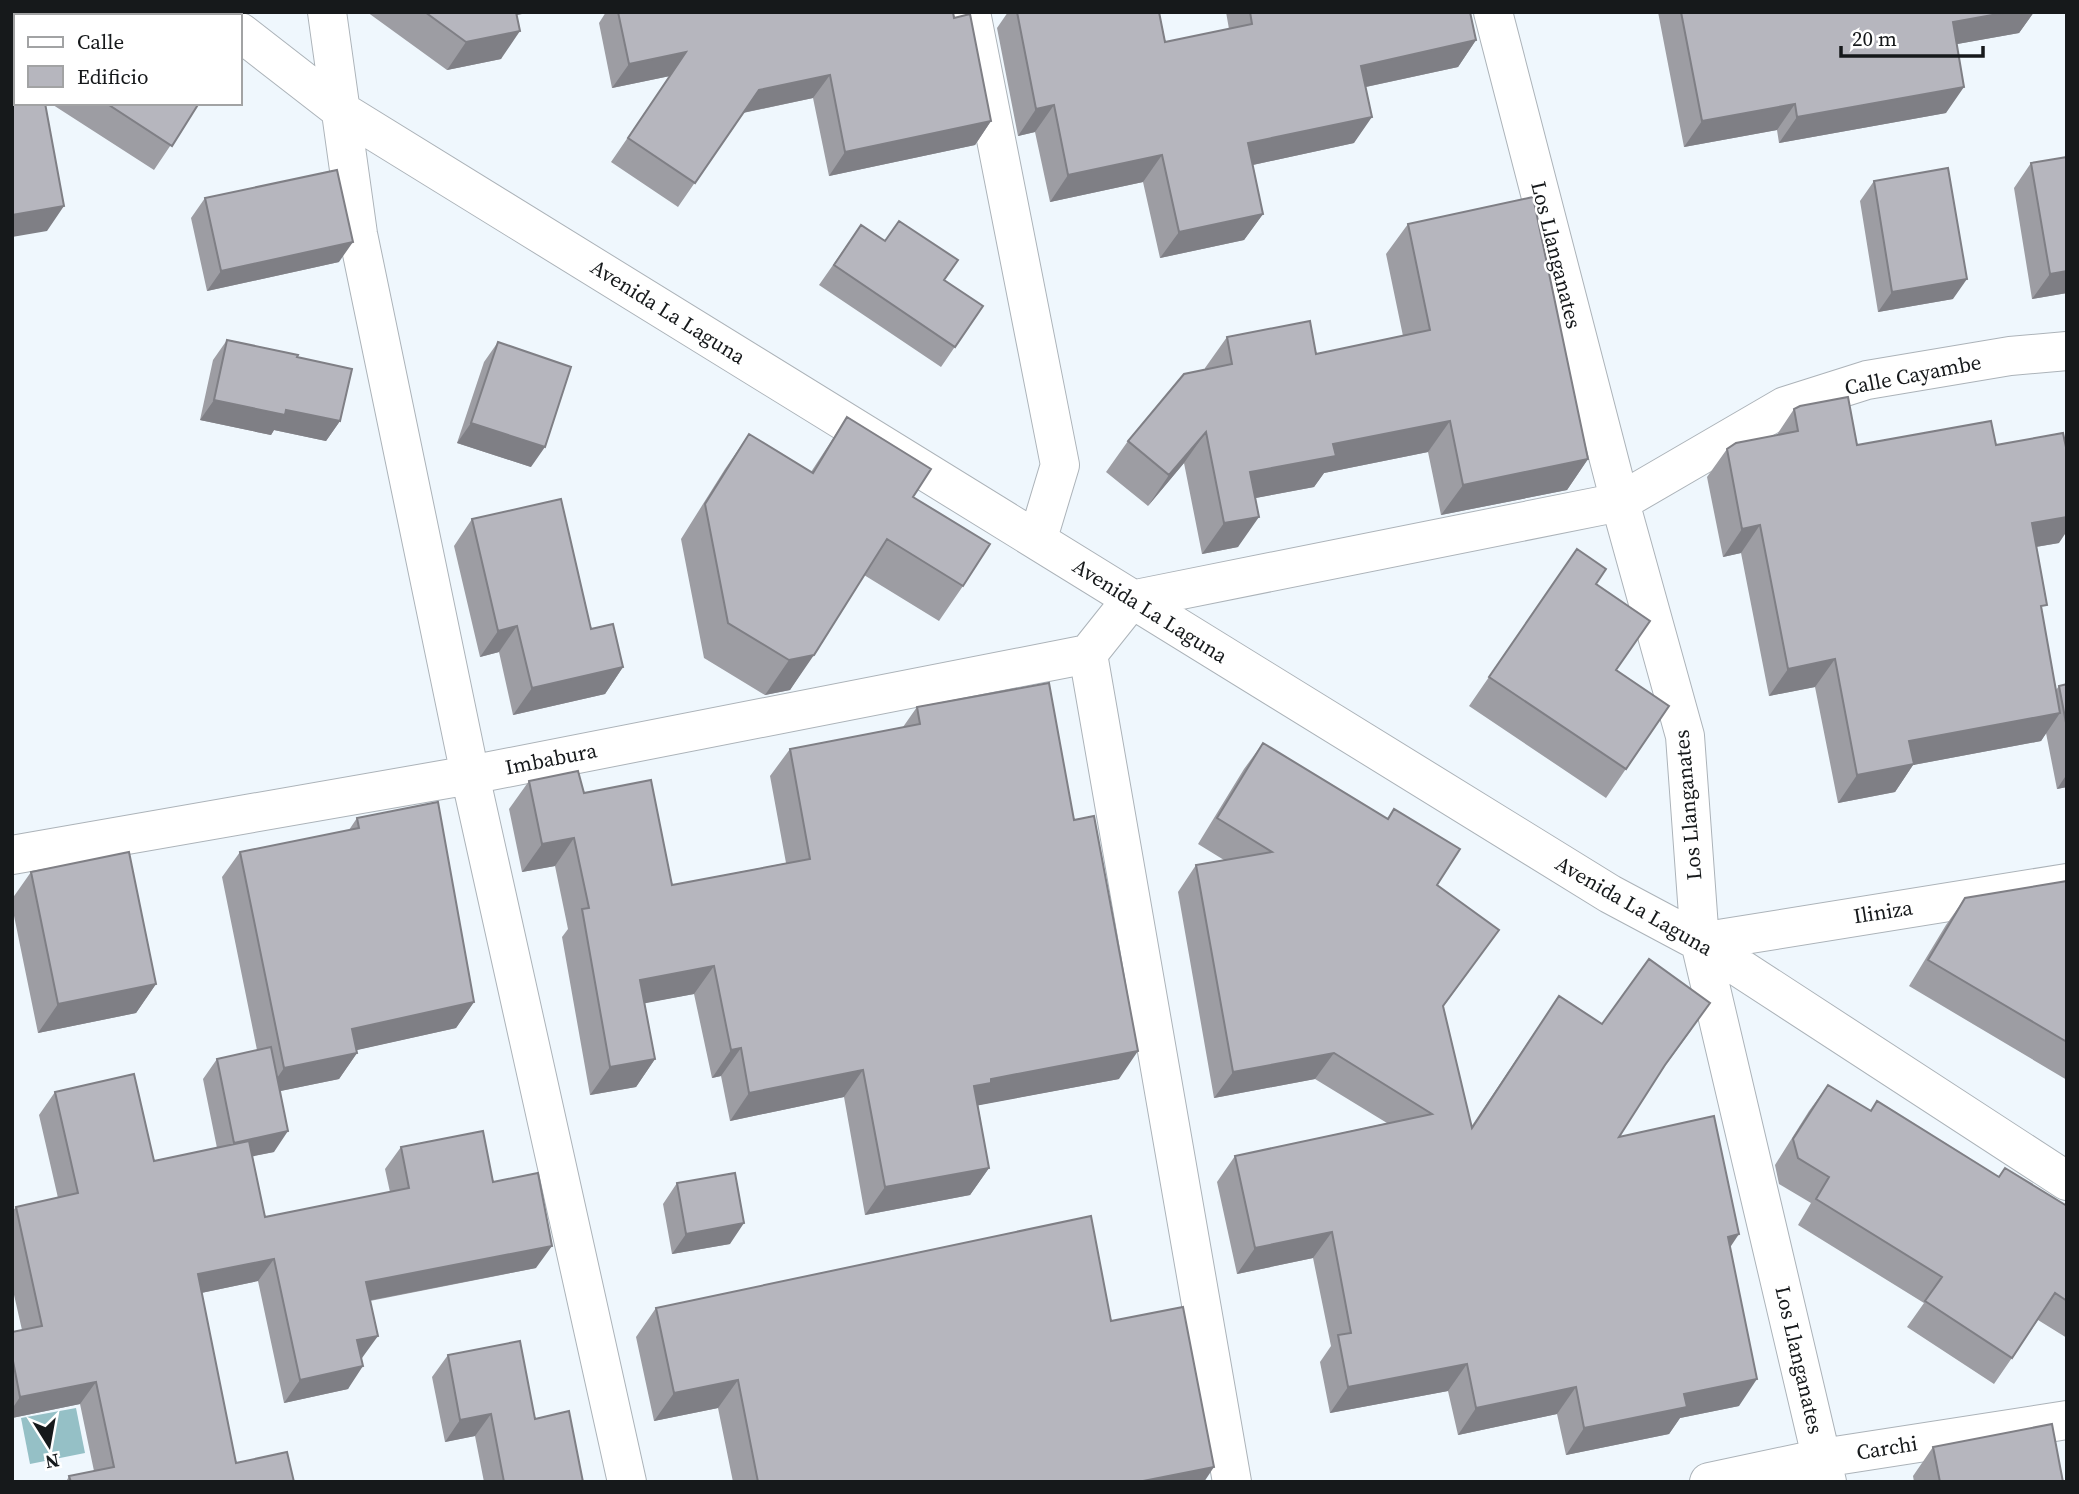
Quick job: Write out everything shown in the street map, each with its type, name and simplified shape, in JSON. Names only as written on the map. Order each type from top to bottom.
[{"type":"street","points":[[327,12],[358,233],[470,775],[627,1482]]},
{"type":"street","points":[[971,12],[1060,465],[1038,538]]},
{"type":"street","name":"Los Llanganates","points":[[1493,12],[1620,502],[1685,736],[1700,942],[1824,1470]]},
{"type":"street","name":"Avenida La Laguna","points":[[242,34],[343,112],[1038,538],[1131,600],[1610,894],[1700,942],[2067,1181]]},
{"type":"street","name":"Calle Cayambe","points":[[1131,600],[1620,502],[1785,406],[1867,380],[2010,356],[2067,351]]},
{"type":"street","points":[[1131,600],[1088,654],[1232,1482]]},
{"type":"street","name":"Imbabura","points":[[12,855],[470,775],[1088,654]]},
{"type":"street","name":"Iliniza","points":[[1700,942],[2067,883]]},
{"type":"street","name":"Carchi","points":[[1709,1482],[1824,1470],[2067,1420]]},
{"type":"water","points":[[76,1408],[85,1453],[30,1464],[21,1418]]},
{"type":"building","points":[[12,12],[132,12],[135,14],[14,14],[14,105],[45,105],[64,206],[12,215]]},
{"type":"building","points":[[425,12],[516,12],[520,31],[466,42]]},
{"type":"building","points":[[618,12],[953,12],[954,18],[970,14],[991,121],[845,152],[830,75],[759,90],[695,183],[628,138],[686,52],[629,64]]},
{"type":"building","points":[[1017,12],[1159,12],[1165,42],[1252,24],[1250,12],[1470,12],[1476,40],[1361,66],[1372,117],[1248,143],[1263,214],[1179,232],[1162,155],[1068,175],[1054,105],[1036,109]]},
{"type":"building","points":[[1681,12],[2009,12],[1953,22],[1964,87],[1797,117],[1795,104],[1702,121]]},
{"type":"building","points":[[109,105],[198,105],[172,146]]},
{"type":"building","points":[[2067,157],[2067,271],[2050,274],[2031,163]]},
{"type":"building","points":[[1948,168],[1967,279],[1892,292],[1874,181]]},
{"type":"building","points":[[337,170],[353,242],[221,271],[205,198]]},
{"type":"building","points":[[1533,197],[1588,459],[1463,485],[1450,421],[1333,444],[1336,456],[1250,472],[1259,517],[1224,523],[1206,432],[1169,475],[1128,441],[1184,374],[1232,364],[1227,337],[1310,321],[1316,354],[1430,330],[1408,224]]},
{"type":"building","points":[[899,221],[958,260],[944,280],[983,306],[955,347],[834,265],[861,225],[885,241]]},
{"type":"building","points":[[227,340],[352,369],[340,421],[286,410],[285,415],[214,400]]},
{"type":"building","points":[[498,342],[571,367],[545,447],[471,423]]},
{"type":"building","points":[[1848,397],[1857,445],[1991,421],[1996,445],[2063,433],[2067,452],[2067,517],[2032,523],[2047,605],[2041,606],[2060,713],[1909,741],[1914,764],[1857,775],[1835,659],[1788,669],[1760,525],[1742,529],[1727,449],[1736,443],[1798,431],[1794,409]]},
{"type":"building","points":[[847,417],[931,469],[913,497],[990,544],[963,586],[887,539],[814,655],[789,660],[728,623],[705,504],[749,434],[813,473]]},
{"type":"building","points":[[561,499],[591,629],[613,624],[623,667],[532,688],[517,626],[498,631],[472,519]]},
{"type":"building","points":[[1577,549],[1606,569],[1596,584],[1650,621],[1616,670],[1669,706],[1626,769],[1489,677]]},
{"type":"building","points":[[1049,683],[1074,820],[1094,816],[1138,1051],[991,1079],[991,1083],[974,1086],[989,1168],[885,1187],[863,1070],[749,1093],[741,1048],[731,1050],[714,966],[640,980],[655,1059],[610,1067],[582,909],[589,908],[574,838],[542,844],[529,781],[578,771],[584,793],[651,780],[672,885],[810,859],[790,749],[920,724],[917,707]]},
{"type":"building","points":[[2067,684],[2067,728],[2059,686]]},
{"type":"building","points":[[1263,743],[1388,819],[1394,809],[1460,849],[1437,885],[1499,930],[1443,1006],[1472,1128],[1559,996],[1602,1024],[1649,959],[1710,1003],[1665,1065],[1619,1137],[1714,1116],[1739,1234],[1728,1237],[1757,1379],[1684,1394],[1687,1407],[1584,1428],[1576,1387],[1476,1408],[1467,1364],[1348,1387],[1338,1335],[1351,1333],[1332,1232],[1255,1248],[1235,1156],[1432,1114],[1334,1053],[1233,1072],[1196,865],[1272,852],[1217,818]]},
{"type":"building","points":[[438,802],[474,1002],[352,1029],[357,1053],[284,1068],[240,852],[359,828],[357,818]]},
{"type":"building","points":[[129,852],[156,984],[58,1004],[31,872]]},
{"type":"building","points":[[2067,881],[2067,1042],[1928,960],[1965,898]]},
{"type":"building","points":[[271,1047],[288,1131],[234,1143],[217,1059]]},
{"type":"building","points":[[134,1074],[154,1161],[249,1141],[265,1217],[409,1188],[401,1147],[483,1131],[493,1182],[538,1173],[552,1246],[366,1282],[378,1336],[357,1340],[363,1366],[300,1380],[274,1259],[198,1274],[236,1463],[287,1452],[294,1482],[71,1482],[69,1476],[114,1467],[96,1382],[20,1397],[12,1356],[12,1332],[42,1326],[16,1207],[78,1193],[55,1092]]},
{"type":"building","points":[[1828,1085],[1871,1111],[1877,1101],[1999,1177],[2005,1168],[2067,1206],[2067,1301],[2055,1293],[2012,1358],[1925,1301],[1942,1277],[1816,1199],[1829,1177],[1798,1158],[1793,1139]]},
{"type":"building","points":[[735,1173],[744,1223],[686,1234],[677,1183]]},
{"type":"building","points":[[1091,1216],[1111,1321],[1183,1307],[1214,1467],[1138,1482],[758,1482],[738,1380],[674,1393],[656,1308]]},
{"type":"building","points":[[520,1341],[535,1419],[569,1411],[583,1482],[504,1482],[491,1414],[460,1420],[448,1355]]},
{"type":"building","points":[[2052,1424],[2063,1482],[1940,1482],[1933,1447]]}]
